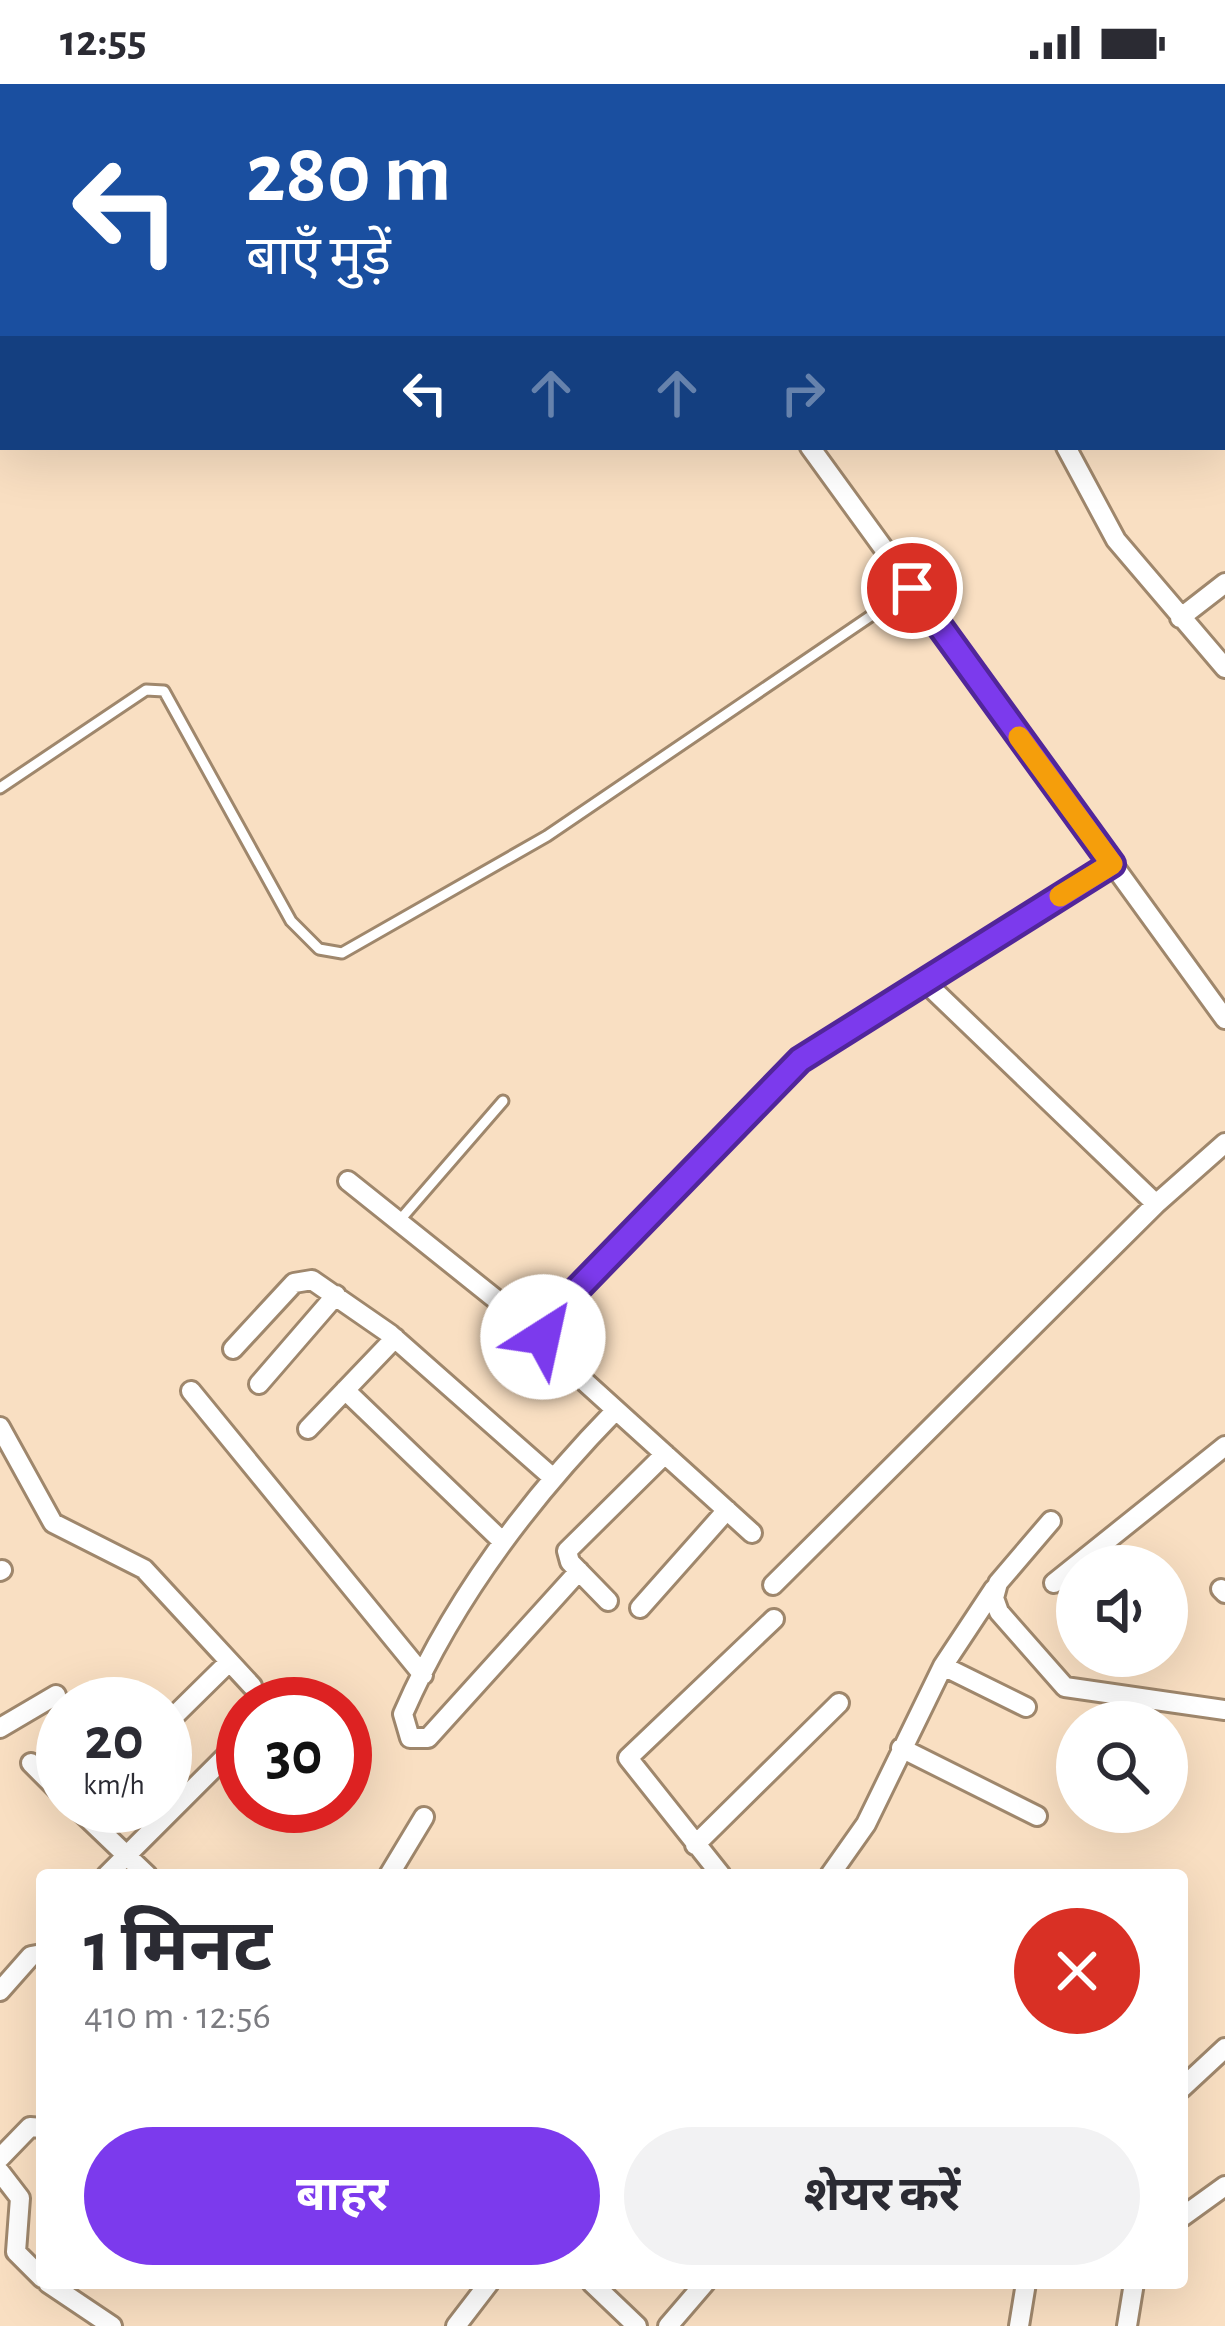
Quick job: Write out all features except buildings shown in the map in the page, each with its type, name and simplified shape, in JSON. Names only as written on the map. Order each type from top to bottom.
[{"type":"street","points":[[812,450],[1225,1019]]},
{"type":"street","points":[[1068,450],[1116,541],[1225,668]]},
{"type":"street","points":[[1180,618],[1225,583]]},
{"type":"street","points":[[543,1337],[556,1311],[763,1094],[838,1033],[1112,864]]},
{"type":"street","points":[[925,981],[1156,1204]]},
{"type":"street","points":[[773,1585],[1156,1204],[1225,1143]]},
{"type":"street","points":[[348,1180],[543,1337],[752,1533]]},
{"type":"street","points":[[233,1349],[301,1279],[336,1295],[395,1338],[552,1478]]},
{"type":"street","points":[[259,1384],[336,1295]]},
{"type":"street","points":[[308,1429],[395,1338]]},
{"type":"street","points":[[345,1390],[502,1541]]},
{"type":"street","points":[[191,1391],[423,1676]]},
{"type":"street","points":[[578,1571],[428,1738],[418,1742],[410,1738],[402,1720],[502,1541],[552,1478],[616,1410]]},
{"type":"street","points":[[0,1427],[53,1523],[144,1569],[243,1677]]},
{"type":"street","points":[[1054,1582],[1225,1446]]},
{"type":"street","points":[[608,1601],[567,1556],[570,1546],[665,1454]]},
{"type":"street","points":[[640,1608],[727,1510]]},
{"type":"street","points":[[834,1869],[866,1824],[943,1666],[994,1589],[1051,1521]]},
{"type":"street","points":[[994,1589],[999,1612],[1065,1687],[1225,1710]]},
{"type":"street","points":[[716,1869],[635,1774],[629,1752],[773,1619]]},
{"type":"street","points":[[192,1699],[229,1663]]},
{"type":"street","points":[[943,1666],[1026,1707]]},
{"type":"street","points":[[695,1845],[839,1702]]},
{"type":"street","points":[[0,1728],[36,1706]]},
{"type":"street","points":[[902,1748],[1037,1816]]},
{"type":"street","points":[[31,1763],[36,1768]]},
{"type":"street","points":[[113,1869],[216,1766]]},
{"type":"street","points":[[393,1869],[424,1816]]},
{"type":"street","points":[[102,1833],[140,1869]]},
{"type":"street","points":[[0,1990],[36,1955]]},
{"type":"street","points":[[1188,2082],[1225,2048]]},
{"type":"street","points":[[0,2158],[30,2127],[36,2128]]},
{"type":"street","points":[[0,2172],[20,2198],[16,2252],[36,2272]]},
{"type":"street","points":[[1188,2213],[1225,2186]]},
{"type":"street","points":[[57,2289],[112,2326]]},
{"type":"street","points":[[456,2326],[484,2289]]},
{"type":"street","points":[[598,2289],[637,2326]]},
{"type":"street","points":[[668,2326],[700,2289]]},
{"type":"street","points":[[1019,2326],[1025,2289]]},
{"type":"street","points":[[1127,2326],[1133,2289]]},
{"type":"lane","points":[[0,788],[146,690],[164,691],[291,920],[319,949],[342,953],[547,836],[912,588]]},
{"type":"lane","points":[[399,1221],[503,1101]]},
{"type":"slow traffic","points":[[1019,737],[1112,864],[1060,896]]},
{"type":"route","points":[[543,1337],[556,1311],[800,1060],[1112,864],[912,588]]}]
